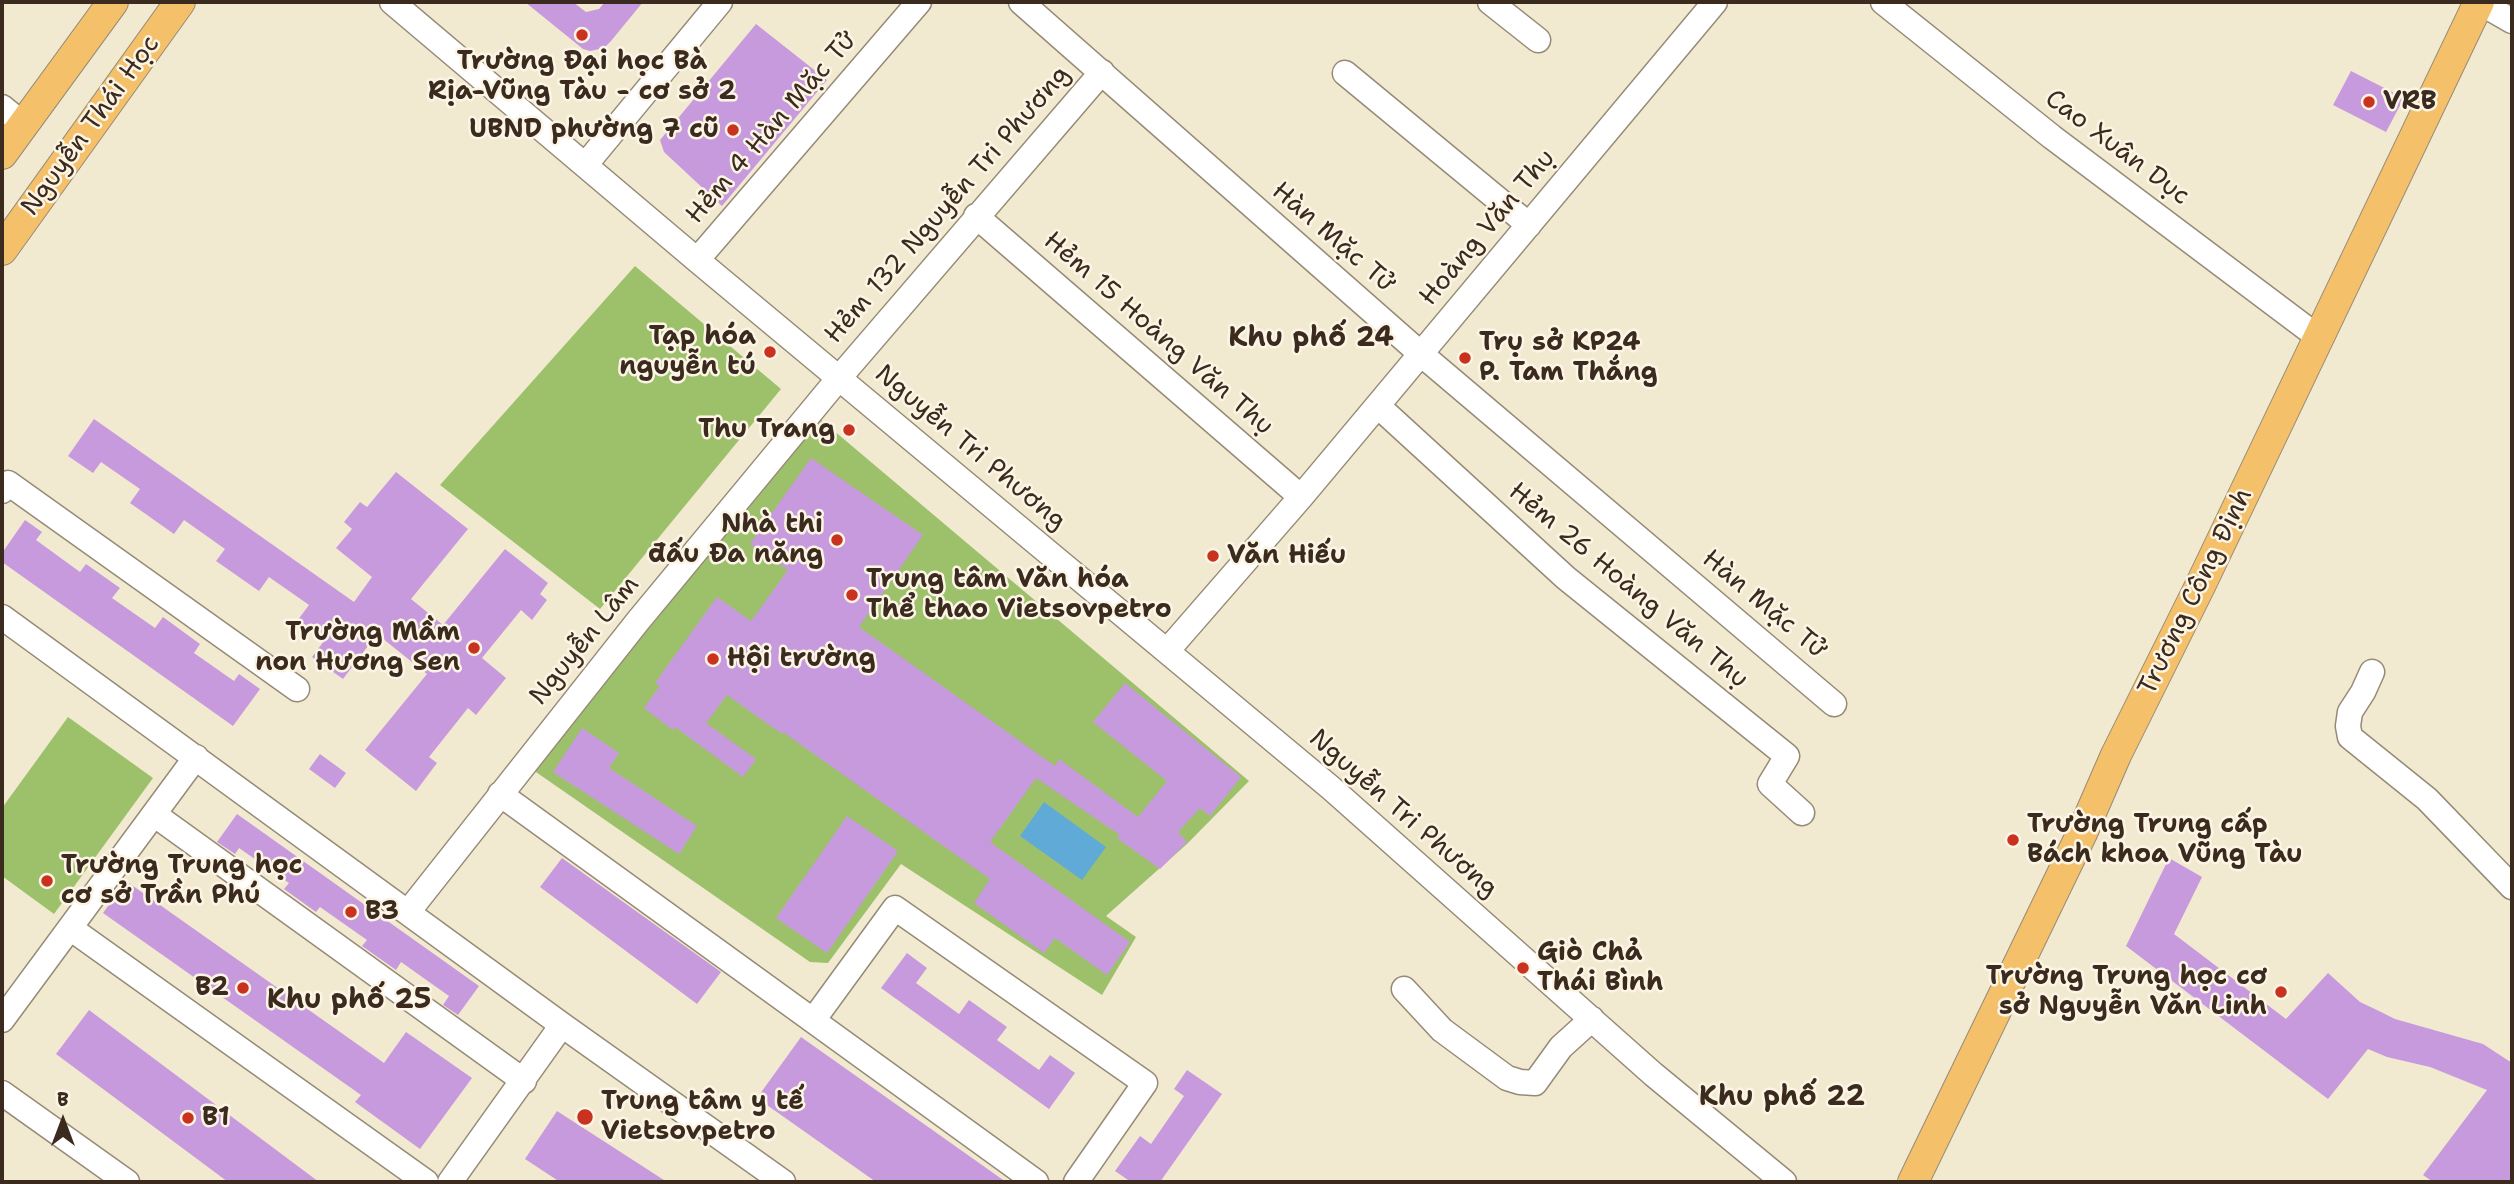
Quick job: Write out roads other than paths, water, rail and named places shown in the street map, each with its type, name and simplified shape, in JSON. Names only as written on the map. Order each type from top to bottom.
[{"type":"main road","name":"Nguyễn Thái Học","points":[[2,154],[13,116],[113,2]]},
{"type":"main road","name":"Nguyễn Thái Học","points":[[2,250],[180,2]]},
{"type":"main road","name":"Trương Công Định","points":[[1913,1182],[2479,2]]},
{"type":"street","name":"Nguyễn Tri Phương","points":[[392,2],[1351,806],[1653,1074],[1784,1182]]},
{"type":"street","name":"Hẻm 4 Hàn Mặc Tử","points":[[697,260],[919,2]]},
{"type":"street","name":"Hàn Mặc Tử","points":[[1021,2],[1421,354],[1834,704]]},
{"type":"street","points":[[1490,2],[1538,40]]},
{"type":"street","name":"Hoàng Văn Thụ","points":[[1167,651],[1378,406],[1715,2]]},
{"type":"street","name":"Cao Xuân Dục","points":[[1883,2],[2052,137],[2318,337]]},
{"type":"street","points":[[2479,2],[2512,21]]},
{"type":"street","points":[[586,164],[711,5]]},
{"type":"street","name":"Hẻm 132 Nguyễn Tri Phương","points":[[839,378],[1102,72]]},
{"type":"street","points":[[1345,73],[1529,225]]},
{"type":"street","name":"Hẻm 15 Hoàng Văn Thụ","points":[[976,216],[1301,497]]},
{"type":"street","name":"Nguyễn Lâm","points":[[408,912],[638,621],[839,378]]},
{"type":"street","name":"Hẻm 26 Hoàng Văn Thụ","points":[[1378,406],[1566,578],[1787,756],[1770,785],[1802,813]]},
{"type":"street","points":[[2,491],[8,483],[297,689]]},
{"type":"street","points":[[2,617],[562,1025],[783,1182]]},
{"type":"street","points":[[2372,672],[2350,712],[2350,737],[2427,799],[2512,887]]},
{"type":"street","points":[[2,1020],[196,757]]},
{"type":"street","points":[[500,794],[1036,1182]]},
{"type":"street","points":[[155,815],[524,1081]]},
{"type":"street","points":[[814,1019],[895,908],[1145,1083],[1076,1182]]},
{"type":"street","points":[[70,928],[426,1182]]},
{"type":"street","points":[[1404,989],[1442,1030],[1507,1078],[1520,1082],[1535,1083],[1561,1047],[1592,1019]]},
{"type":"street","points":[[450,1182],[562,1025]]},
{"type":"street","points":[[2,1093],[127,1182]]},
{"type":"water","points":[[1044,802],[1106,847],[1082,880],[1020,836]]},
{"type":"place","name":"Trường Đại học Bà Rịa-Vũng Tàu - cơ sở 2","points":[[582,35]]},
{"type":"place","name":"VRB","points":[[2369,102]]},
{"type":"place","name":"UBND phường 7 cũ","points":[[733,130]]},
{"type":"place","name":"Tạp hóa nguyễn tú","points":[[770,352]]},
{"type":"place","name":"Trụ sở KP24 P. Tam Thắng","points":[[1465,358]]},
{"type":"place","name":"Thu Trang","points":[[849,430]]},
{"type":"place","name":"Nhà thi đấu Đa năng","points":[[837,540]]},
{"type":"place","name":"Văn Hiếu","points":[[1213,556]]},
{"type":"place","name":"Trung tâm Văn hóa Thể thao Vietsovpetro","points":[[852,595]]},
{"type":"place","name":"Trường Mầm non Hương Sen","points":[[474,648]]},
{"type":"place","name":"Hội trường","points":[[713,659]]},
{"type":"place","name":"Trường Trung cấp Bách khoa Vũng Tàu","points":[[2013,840]]},
{"type":"place","name":"Trường Trung học cơ sở Trần Phú","points":[[47,881]]},
{"type":"place","name":"B3","points":[[351,912]]},
{"type":"place","name":"Giò Chả Thái Bình","points":[[1523,968]]},
{"type":"place","name":"B2","points":[[243,988]]},
{"type":"place","name":"Trường Trung học cơ sở Nguyễn Văn Linh","points":[[2281,992]]},
{"type":"place","name":"Trung tâm y tế Vietsovpetro","points":[[585,1117]]},
{"type":"place","name":"B1","points":[[188,1118]]},
{"type":"district","name":"Khu phố 24","points":[[1311,339]]},
{"type":"district","name":"Khu phố 25","points":[[349,1001]]},
{"type":"district","name":"Khu phố 22","points":[[1782,1098]]}]
